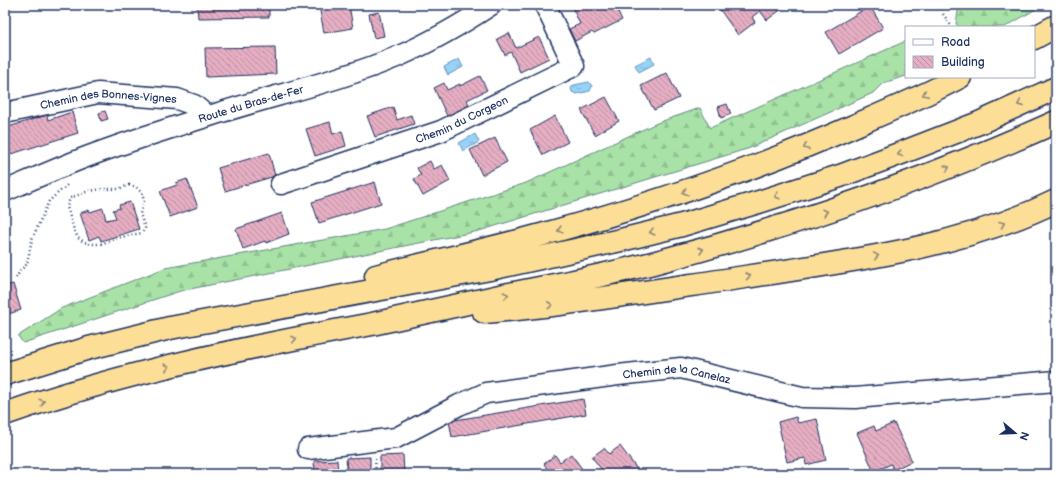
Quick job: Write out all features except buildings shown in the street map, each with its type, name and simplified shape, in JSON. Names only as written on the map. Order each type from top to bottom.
[{"type":"highway","points":[[1035,37],[1056,26]]},
{"type":"highway","points":[[5,374],[89,348],[548,233],[669,198],[804,148],[883,114],[958,78]]},
{"type":"highway","points":[[170,328],[490,269],[682,225],[840,176],[979,122],[1056,88]]},
{"type":"highway","points":[[5,414],[89,387],[160,368],[644,265],[747,237],[842,207],[926,176],[988,152],[1056,122]]},
{"type":"highway","points":[[372,324],[560,304],[814,267],[938,243],[995,227],[1056,201]]},
{"type":"street","name":"Route du Bras-de-Fer","points":[[5,191],[88,156],[207,116],[312,86],[399,56],[435,39],[492,5]]},
{"type":"street","name":"Chemin du Corgeon","points":[[281,184],[441,131],[574,66],[545,5]]},
{"type":"street","name":"Chemin des Bonnes-Vignes","points":[[5,113],[98,93],[177,99],[194,105],[207,116]]},
{"type":"street","name":"Chemin de la Canelaz","points":[[308,449],[396,438],[459,405],[486,393],[681,368],[802,397],[855,398],[1056,381]]},
{"type":"path","points":[[942,14],[951,26]]},
{"type":"path","points":[[16,278],[27,264],[32,239],[49,201],[69,184]]},
{"type":"path","points":[[129,185],[136,187],[142,193],[144,201],[140,214],[145,228],[142,233],[100,244],[84,242],[78,238],[74,230],[67,207],[70,198],[89,191],[118,189],[129,185]]},
{"type":"green space","points":[[959,5],[1002,5],[1023,9],[1030,5],[1043,5],[1007,26],[958,26],[956,24]]},
{"type":"green space","points":[[905,41],[905,76],[883,83],[873,93],[750,148],[479,231],[180,291],[23,343],[18,336],[62,308],[165,268],[385,229],[526,183],[657,123],[700,108],[710,128]]},
{"type":"water","points":[[651,57],[654,64],[639,72],[635,65]]},
{"type":"water","points":[[459,59],[463,67],[448,75],[444,67]]},
{"type":"water","points":[[589,82],[592,86],[590,91],[577,94],[572,92],[571,88],[574,85]]},
{"type":"water","points":[[475,134],[479,142],[463,151],[459,143]]}]
